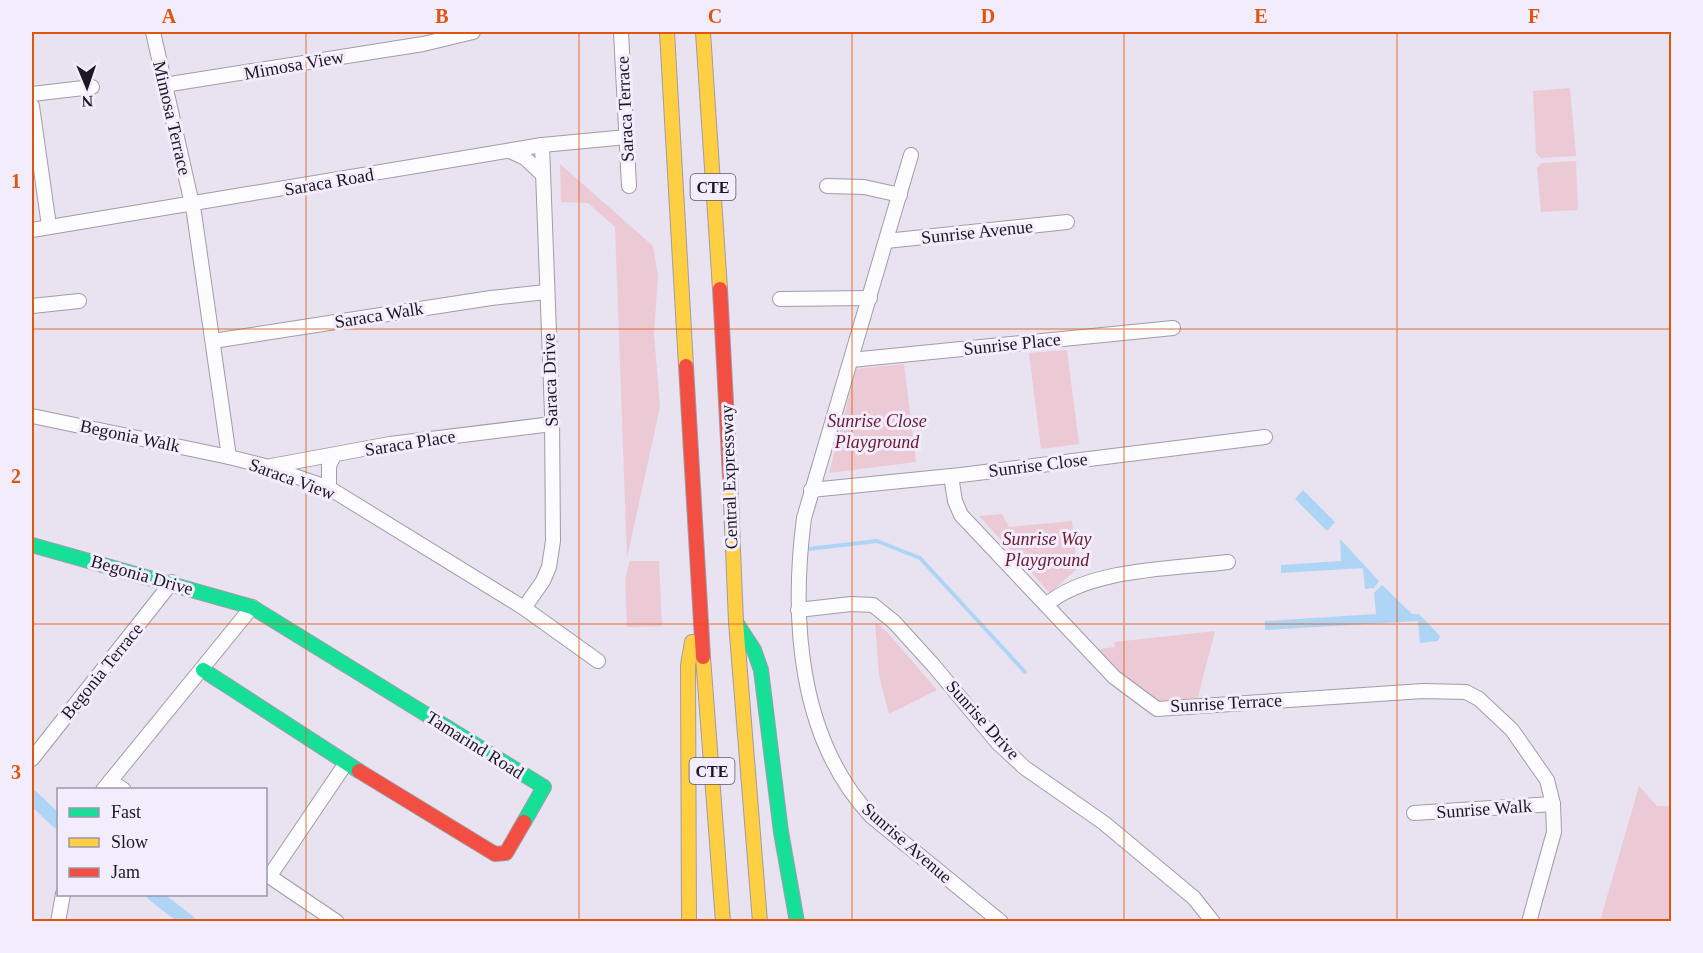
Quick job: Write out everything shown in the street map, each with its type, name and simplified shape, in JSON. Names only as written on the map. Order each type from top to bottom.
[{"type":"main road","name":"Central Expressway","points":[[667,32],[700,621],[723,921]]},
{"type":"main road","name":"Central Expressway","points":[[703,32],[724,342],[736,622],[760,921]]},
{"type":"main road","name":"Begonia Drive","points":[[32,545],[171,582],[252,607]]},
{"type":"main road","name":"Tamarind Road","points":[[203,670],[346,763],[495,854],[506,852],[544,787],[252,607]]},
{"type":"main road","points":[[689,921],[688,666],[691,647],[700,621]]},
{"type":"main road","points":[[736,622],[754,650],[761,670],[781,832],[797,921]]},
{"type":"street","name":"Mimosa Terrace","points":[[153,32],[192,204]]},
{"type":"street","name":"Mimosa View","points":[[164,85],[423,38],[473,32]]},
{"type":"street","name":"Saraca Terrace","points":[[621,32],[629,186]]},
{"type":"street","points":[[32,94],[92,87]]},
{"type":"street","points":[[32,106],[49,226]]},
{"type":"street","name":"Saraca Road","points":[[32,230],[542,145],[627,137]]},
{"type":"street","name":"Saraca Drive","points":[[524,608],[543,581],[549,567],[553,542],[552,423],[542,145]]},
{"type":"street","points":[[510,151],[525,158],[543,175]]},
{"type":"street","name":"Sunrise Avenue","points":[[911,155],[811,490],[799,551],[798,610],[803,663],[814,717],[846,786],[871,816],[1001,921]]},
{"type":"street","points":[[827,186],[864,187],[900,195]]},
{"type":"street","name":"Saraca View","points":[[192,204],[229,457],[269,467],[329,488],[524,608],[598,661]]},
{"type":"street","name":"Sunrise Avenue","points":[[886,241],[1067,222]]},
{"type":"street","name":"Saraca Walk","points":[[213,341],[491,297],[546,292]]},
{"type":"street","points":[[780,299],[870,298]]},
{"type":"street","points":[[32,306],[79,301]]},
{"type":"street","name":"Sunrise Place","points":[[851,360],[1173,328]]},
{"type":"street","name":"Begonia Walk","points":[[32,416],[229,457]]},
{"type":"street","name":"Saraca Place","points":[[269,467],[400,443],[552,423]]},
{"type":"street","name":"Sunrise Close","points":[[811,490],[951,476],[1265,437]]},
{"type":"street","points":[[329,488],[329,466],[334,455]]},
{"type":"street","name":"Sunrise Terrace","points":[[951,476],[955,501],[961,515],[1114,677],[1157,709],[1424,691],[1466,692],[1479,699],[1512,730],[1547,780],[1553,804],[1554,832],[1528,921]]},
{"type":"street","points":[[1046,605],[1076,586],[1098,578],[1228,562]]},
{"type":"street","name":"Begonia Terrace","points":[[32,759],[171,582]]},
{"type":"street","name":"Sunrise Drive","points":[[798,610],[866,602],[873,604],[894,622],[934,666],[997,742],[1025,768],[1104,823],[1194,897],[1213,921]]},
{"type":"street","points":[[107,785],[252,607]]},
{"type":"street","points":[[337,921],[267,876],[346,763]]},
{"type":"street","name":"Sunrise Walk","points":[[1414,813],[1553,804]]},
{"type":"street","points":[[58,921],[63,896]]},
{"type":"green space","points":[[1570,88],[1576,156],[1541,158],[1536,153],[1533,91]]},
{"type":"green space","points":[[1576,161],[1578,210],[1541,212],[1537,168],[1542,163]]},
{"type":"green space","points":[[560,164],[653,246],[658,276],[654,334],[660,407],[627,558],[615,227],[588,203],[561,202]]},
{"type":"green space","points":[[1067,350],[1079,444],[1041,449],[1029,353]]},
{"type":"green space","name":"Sunrise Close Playground","points":[[904,364],[916,462],[829,473],[856,369]]},
{"type":"green space","name":"Sunrise Way Playground","points":[[1002,514],[1009,527],[1072,521],[1077,569],[1050,593],[979,516]]},
{"type":"green space","points":[[630,561],[659,561],[662,626],[627,627],[625,578]]},
{"type":"green space","points":[[875,622],[888,633],[937,690],[889,714],[879,676]]},
{"type":"green space","points":[[1215,631],[1196,704],[1158,704],[1092,650],[1115,647],[1114,642]]},
{"type":"green space","points":[[1639,786],[1657,806],[1671,806],[1671,921],[1600,921]]},
{"type":"water","points":[[1303,490],[1335,522],[1327,531],[1295,499]]},
{"type":"water","points":[[1340,539],[1379,581],[1374,588],[1365,589],[1363,568],[1281,573],[1281,565],[1341,561]]},
{"type":"water","points":[[1382,585],[1412,614],[1419,614],[1440,636],[1438,641],[1420,643],[1418,621],[1265,630],[1265,621],[1376,614],[1374,593]]},
{"type":"waterway","points":[[808,549],[877,541],[920,558],[1025,672]]},
{"type":"waterway","points":[[32,797],[57,821]]},
{"type":"waterway","points":[[156,896],[189,922]]},
{"type":"traffic: fast","points":[[32,545],[252,607],[544,787],[524,822]]},
{"type":"traffic: fast","points":[[737,624],[754,650],[761,670],[781,832],[797,922]]},
{"type":"traffic: fast","points":[[203,670],[359,771]]},
{"type":"traffic: slow","points":[[667,32],[686,366]]},
{"type":"traffic: slow","points":[[703,32],[720,289]]},
{"type":"traffic: slow","points":[[730,477],[736,622],[760,922]]},
{"type":"traffic: slow","points":[[689,922],[688,665],[692,642]]},
{"type":"traffic: slow","points":[[703,657],[723,922]]},
{"type":"traffic: jam","points":[[720,289],[730,477]]},
{"type":"traffic: jam","points":[[686,366],[703,657]]},
{"type":"traffic: jam","points":[[359,771],[495,854],[506,853],[524,822]]}]
